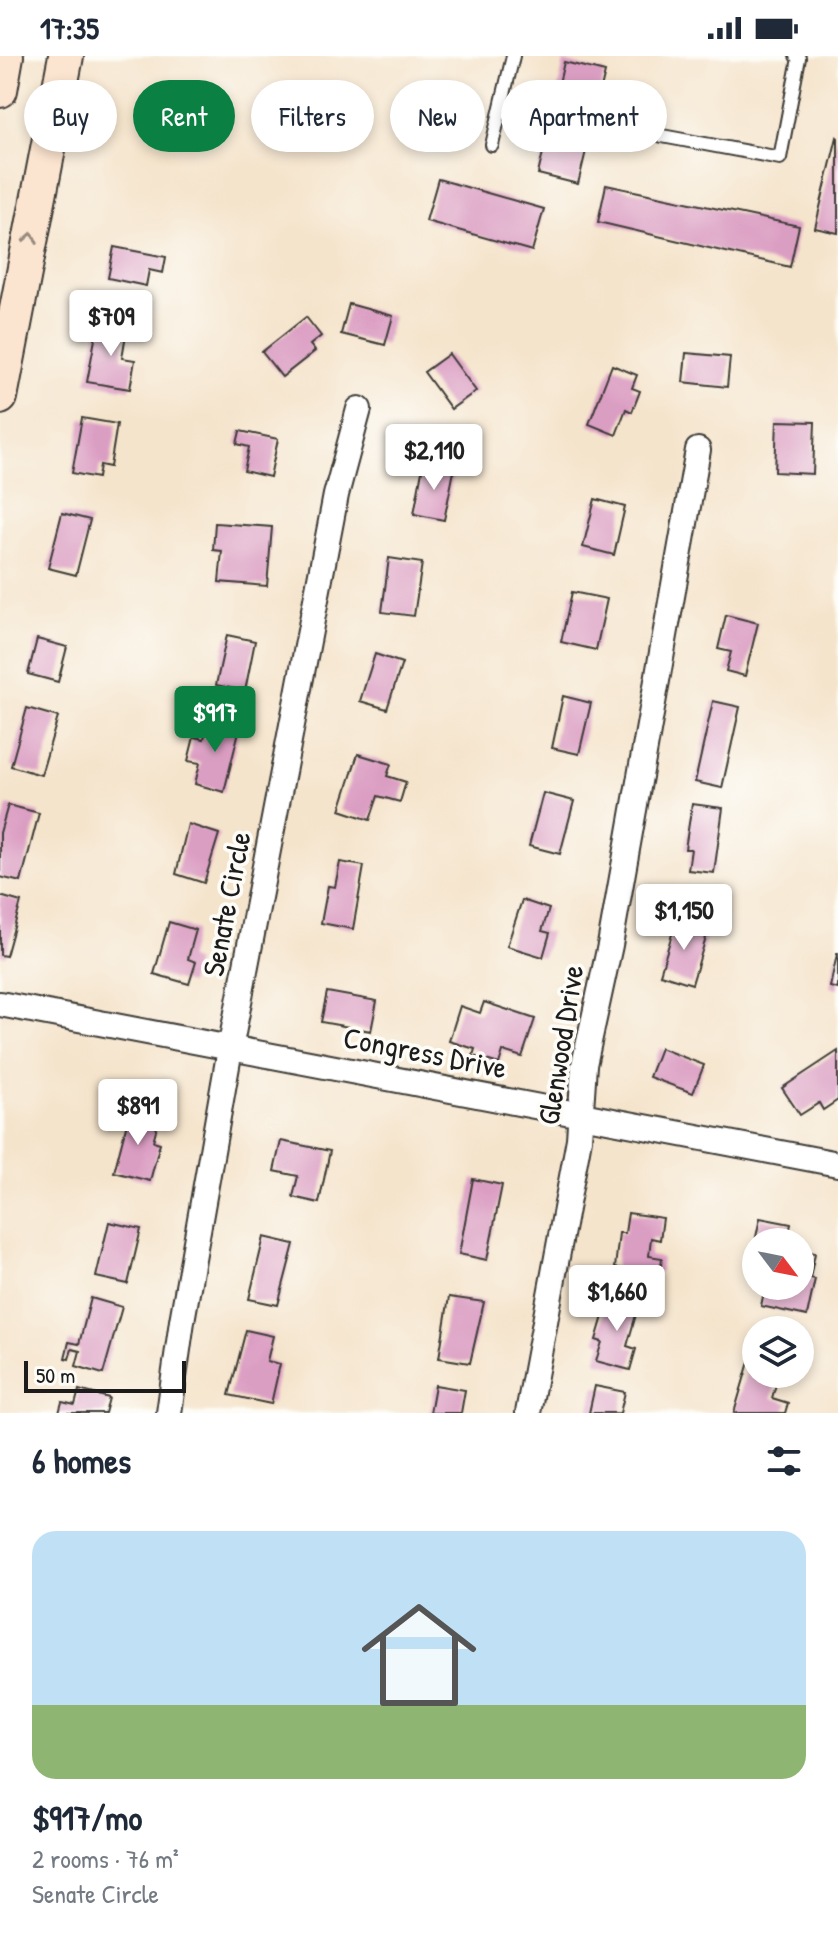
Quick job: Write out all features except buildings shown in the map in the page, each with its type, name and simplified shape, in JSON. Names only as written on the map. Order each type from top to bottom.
[{"type":"main road","points":[[0,90],[6,56]]},
{"type":"main road","points":[[0,397],[66,56]]},
{"type":"street","name":"Senate Circle","points":[[169,1413],[230,1049],[336,495],[359,409]]},
{"type":"street","name":"Glenwood Drive","points":[[528,1413],[579,1139],[584,1065],[610,945],[698,450]]},
{"type":"street","name":"Congress Drive","points":[[0,1004],[838,1164]]},
{"type":"lane","points":[[492,145],[513,56]]},
{"type":"lane","points":[[667,137],[780,158],[799,58],[796,56]]}]
